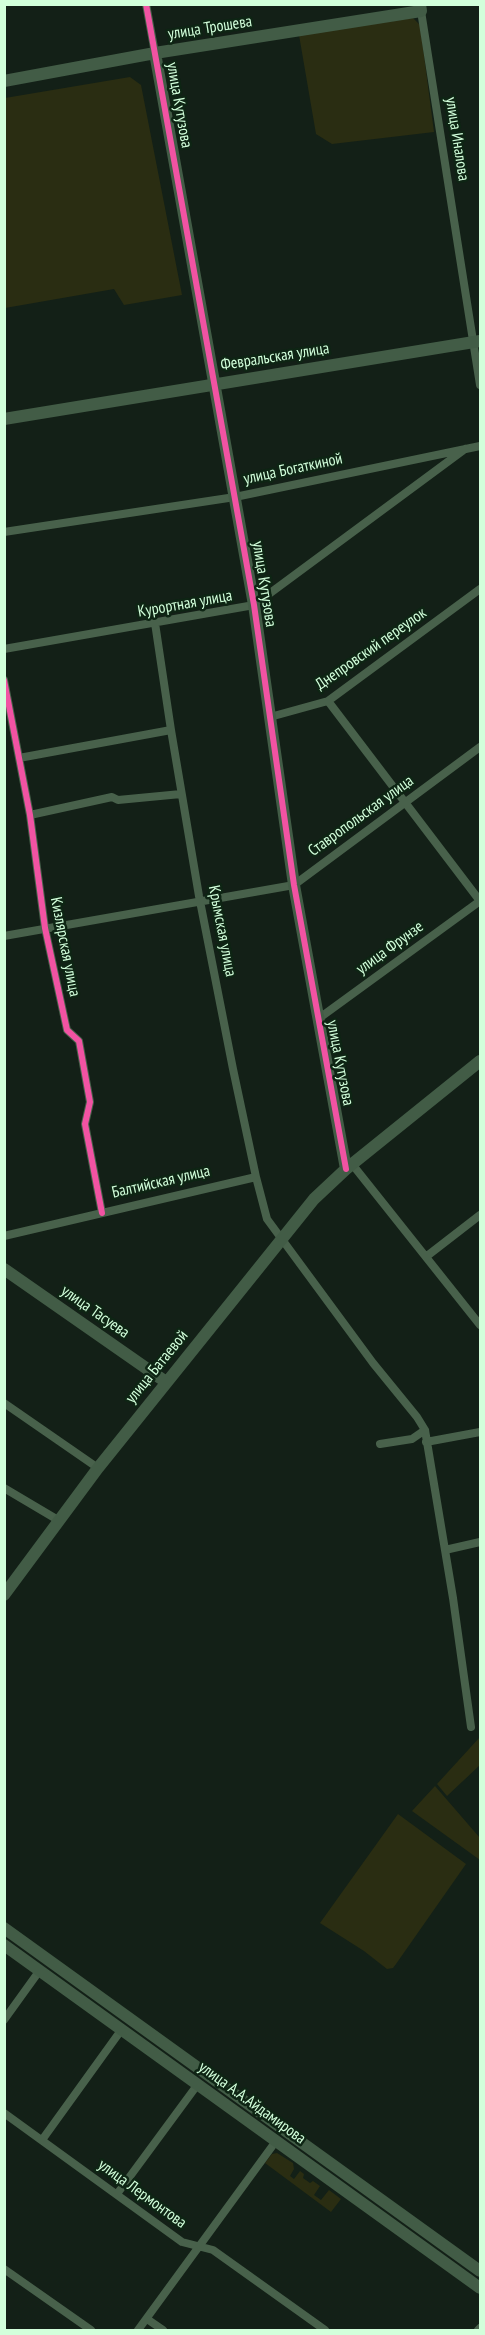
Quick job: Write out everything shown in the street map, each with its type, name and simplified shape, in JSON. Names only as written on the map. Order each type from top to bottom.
[{"type":"street","name":"улица Кутузова","points":[[146,4],[216,383],[254,605],[294,885],[318,1019],[349,1166]]},
{"type":"street","name":"улица Трошева","points":[[4,81],[421,8]]},
{"type":"street","name":"улица Иналова","points":[[421,8],[476,342],[480,385]]},
{"type":"street","name":"Февральская улица","points":[[4,419],[476,342]]},
{"type":"street","name":"улица Богаткиной","points":[[4,532],[235,496],[480,446]]},
{"type":"street","name":"Курортная улица","points":[[4,649],[254,605],[465,449]]},
{"type":"street","name":"Днепровский переулок","points":[[270,717],[328,701],[480,589]]},
{"type":"street","name":"Крымская улица","points":[[155,623],[181,795],[221,1010],[267,1219],[373,1363],[417,1417],[424,1430]]},
{"type":"street","name":"Кизлярская улица","points":[[4,680],[30,815],[45,928],[67,1030],[79,1041],[90,1102],[85,1124],[102,1213]]},
{"type":"street","points":[[328,701],[480,901]]},
{"type":"street","points":[[19,758],[171,730]]},
{"type":"street","name":"Ставропольская улица","points":[[4,936],[294,885],[480,747]]},
{"type":"street","points":[[30,815],[112,797],[118,800],[181,795]]},
{"type":"street","name":"улица Фрунзе","points":[[318,1019],[480,901]]},
{"type":"street","points":[[480,1061],[349,1166],[427,1256],[480,1325]]},
{"type":"street","name":"улица Батаевой","points":[[4,1594],[98,1468],[282,1238],[314,1199],[349,1166]]},
{"type":"street","name":"Балтийская улица","points":[[4,1236],[256,1177]]},
{"type":"street","points":[[427,1256],[480,1215]]},
{"type":"street","name":"улица Тасуева","points":[[4,1269],[166,1382]]},
{"type":"street","points":[[4,1403],[98,1468]]},
{"type":"street","points":[[380,1444],[412,1439],[424,1430],[445,1550],[471,1727]]},
{"type":"street","points":[[426,1442],[480,1432]]},
{"type":"street","points":[[4,1488],[58,1520]]},
{"type":"street","points":[[445,1550],[480,1542]]},
{"type":"street","name":"улица А.А.Айдамирова","points":[[4,1928],[480,2271]]},
{"type":"street","name":"улица А.А.Айдамирова","points":[[4,1945],[480,2288]]},
{"type":"street","points":[[4,2020],[40,1970]]},
{"type":"street","points":[[42,2140],[122,2029]]},
{"type":"street","points":[[117,2194],[198,2084]]},
{"type":"street","name":"улица Лермонтова","points":[[4,2113],[182,2242],[213,2250],[326,2331]]},
{"type":"street","points":[[138,2331],[276,2141]]},
{"type":"street","points":[[4,2269],[91,2331]]},
{"type":"street","points":[[147,2319],[163,2331]]},
{"type":"green space","points":[[413,18],[420,25],[434,132],[332,144],[316,134],[299,35]]},
{"type":"green space","points":[[130,77],[141,85],[182,295],[124,305],[114,289],[5,308],[5,98]]},
{"type":"green space","points":[[480,1737],[480,1765],[447,1796],[437,1784]]},
{"type":"green space","points":[[435,1786],[480,1838],[480,1860],[412,1811]]},
{"type":"green space","points":[[398,1814],[466,1864],[393,1968],[387,1969],[364,1951],[320,1923]]},
{"type":"green space","points":[[277,2153],[293,2163],[294,2169],[290,2176],[294,2179],[300,2171],[304,2174],[303,2178],[320,2186],[314,2195],[321,2200],[329,2190],[341,2199],[331,2212],[265,2163],[272,2154]]},
{"type":"cycle path","points":[[146,4],[254,605],[294,885],[346,1169]]},
{"type":"cycle path","points":[[4,680],[30,815],[45,928],[67,1030],[79,1041],[90,1102],[85,1124],[102,1213]]}]
